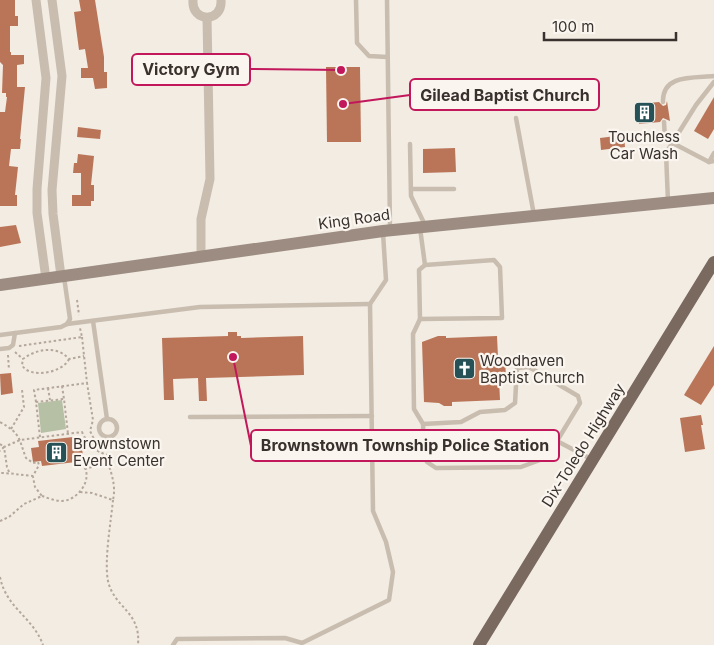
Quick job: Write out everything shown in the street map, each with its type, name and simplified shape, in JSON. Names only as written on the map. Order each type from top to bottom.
[{"type":"main road","name":"King Road","points":[[0,285],[386,231],[714,198]]},
{"type":"main road","name":"Dix-Toledo Highway","points":[[479,645],[714,262]]},
{"type":"street","points":[[36,0],[46,78],[37,189],[37,213],[46,279]]},
{"type":"street","points":[[52,0],[62,76],[52,190],[53,214],[63,276]]},
{"type":"street","points":[[193,0],[194,10],[207,18],[219,12],[221,0]]},
{"type":"street","points":[[201,256],[201,219],[210,179],[207,18]]},
{"type":"street","points":[[41,32],[56,30]]},
{"type":"street","points":[[44,109],[60,111]]},
{"type":"street","points":[[37,189],[52,190]]},
{"type":"lane","points":[[356,0],[357,43],[368,56],[387,57]]},
{"type":"lane","points":[[173,645],[177,639],[285,638],[302,644],[389,600],[394,572],[386,542],[373,511],[370,304],[386,280],[387,0]]},
{"type":"lane","points":[[663,102],[663,92],[669,83],[684,78],[714,76]]},
{"type":"lane","points":[[668,204],[666,153],[696,105],[714,82]]},
{"type":"lane","points":[[516,118],[534,216]]},
{"type":"lane","points":[[664,122],[665,139],[711,162],[714,153]]},
{"type":"lane","points":[[410,144],[411,196],[423,227],[426,265]]},
{"type":"lane","points":[[411,189],[454,189]]},
{"type":"lane","points":[[420,319],[502,318],[500,267],[494,260],[426,265],[419,270],[420,319],[413,334],[414,409],[423,424],[424,454],[427,462],[436,468],[521,466],[540,460],[557,441],[580,403],[578,396],[529,367],[517,368],[515,403],[505,410],[480,412],[462,422],[423,424]]},
{"type":"lane","points":[[63,276],[70,319],[67,324]]},
{"type":"lane","points":[[0,336],[60,327],[67,324],[200,307],[370,304]]},
{"type":"lane","points":[[93,321],[107,419]]},
{"type":"lane","points":[[0,349],[9,348],[13,345],[16,333]]},
{"type":"lane","points":[[190,417],[372,416]]},
{"type":"lane","points":[[557,441],[592,460]]},
{"type":"path","points":[[77,300],[93,420],[90,431],[94,439],[100,444],[98,452]]},
{"type":"path","points":[[9,370],[8,355],[18,346],[82,337]]},
{"type":"path","points":[[42,342],[43,350]]},
{"type":"path","points":[[69,359],[58,351],[43,350],[23,359],[22,365],[23,368],[35,373],[54,371],[64,366],[69,359],[84,356]]},
{"type":"path","points":[[14,351],[23,359]]},
{"type":"path","points":[[40,437],[34,390],[88,383]]},
{"type":"path","points":[[62,386],[68,434]]},
{"type":"path","points":[[48,388],[50,400]]},
{"type":"path","points":[[11,428],[24,406],[22,390]]},
{"type":"path","points":[[36,402],[64,399]]},
{"type":"path","points":[[0,422],[11,428],[20,440],[26,458],[33,463],[38,462],[39,465],[33,476],[35,487],[42,496]]},
{"type":"path","points":[[0,451],[4,447],[20,440],[90,431]]},
{"type":"path","points":[[82,432],[88,444],[98,452],[108,455],[115,491],[107,568],[108,582],[113,594],[130,613],[136,626],[138,645]]},
{"type":"path","points":[[88,444],[94,439]]},
{"type":"path","points":[[0,444],[4,447],[7,467],[10,472]]},
{"type":"path","points":[[0,521],[24,504],[42,496],[62,501],[80,492],[87,478],[85,469],[76,460]]},
{"type":"path","points":[[85,469],[108,462]]},
{"type":"path","points":[[0,473],[10,472],[33,476]]},
{"type":"path","points":[[80,492],[97,494],[113,500]]},
{"type":"path","points":[[0,577],[2,588],[8,600],[32,625],[44,645]]},
{"type":"green space","points":[[62,400],[66,429],[41,433],[38,403]]},
{"type":"building","points":[[0,0],[15,0],[15,16],[18,16],[18,26],[10,26],[10,52],[11,55],[24,55],[24,64],[17,65],[17,87],[25,87],[20,149],[11,149],[9,166],[18,167],[15,195],[17,195],[17,206],[0,206],[0,112],[5,112],[7,97],[6,93],[2,93],[3,65],[0,62]]},
{"type":"building","points":[[79,0],[95,0],[104,57],[104,72],[107,72],[107,88],[95,89],[93,78],[81,78],[81,68],[88,68],[85,49],[79,50],[74,12],[81,11]]},
{"type":"building","points":[[326,67],[360,67],[361,142],[327,142]]},
{"type":"building","points":[[714,97],[714,129],[708,139],[694,131]]},
{"type":"building","points":[[667,101],[670,121],[663,118],[660,122],[639,124],[638,104],[659,102],[663,106],[666,105]]},
{"type":"building","points":[[78,127],[101,130],[100,139],[77,137]]},
{"type":"building","points":[[624,135],[625,147],[601,150],[600,138]]},
{"type":"building","points":[[455,148],[456,172],[423,173],[423,149]]},
{"type":"building","points":[[78,154],[94,156],[91,185],[94,185],[94,201],[91,201],[91,206],[72,206],[72,195],[81,195],[81,173],[73,173],[74,163],[77,163]]},
{"type":"building","points":[[16,225],[21,243],[0,247],[0,227]]},
{"type":"building","points":[[228,332],[237,332],[237,336],[241,336],[241,338],[303,336],[304,375],[206,378],[207,401],[199,401],[198,378],[173,379],[174,400],[164,400],[162,338],[228,336]]},
{"type":"building","name":"Woodhaven Baptist Church","points":[[438,336],[446,336],[446,338],[497,336],[498,357],[505,357],[506,379],[499,379],[500,400],[452,402],[452,406],[424,402],[422,342]]},
{"type":"building","points":[[714,346],[714,385],[701,405],[684,395]]},
{"type":"building","points":[[11,373],[13,393],[1,395],[0,374]]},
{"type":"building","points":[[701,415],[705,449],[685,452],[680,418]]},
{"type":"building","name":"Brownstown Event Center","points":[[73,437],[74,442],[81,441],[83,456],[75,457],[76,462],[42,466],[41,461],[33,462],[31,448],[39,447],[38,441]]},
{"type":"place","name":"Victory Gym","points":[[341,70]]},
{"type":"place","name":"Gilead Baptist Church","points":[[343,104]]},
{"type":"place","name":"Touchless Car Wash","points":[[644,113]]},
{"type":"place","name":"Brownstown Township Police Station","points":[[233,357]]},
{"type":"place","name":"Woodhaven Baptist Church","points":[[464,369]]},
{"type":"place","name":"Brownstown Event Center","points":[[57,452]]}]
